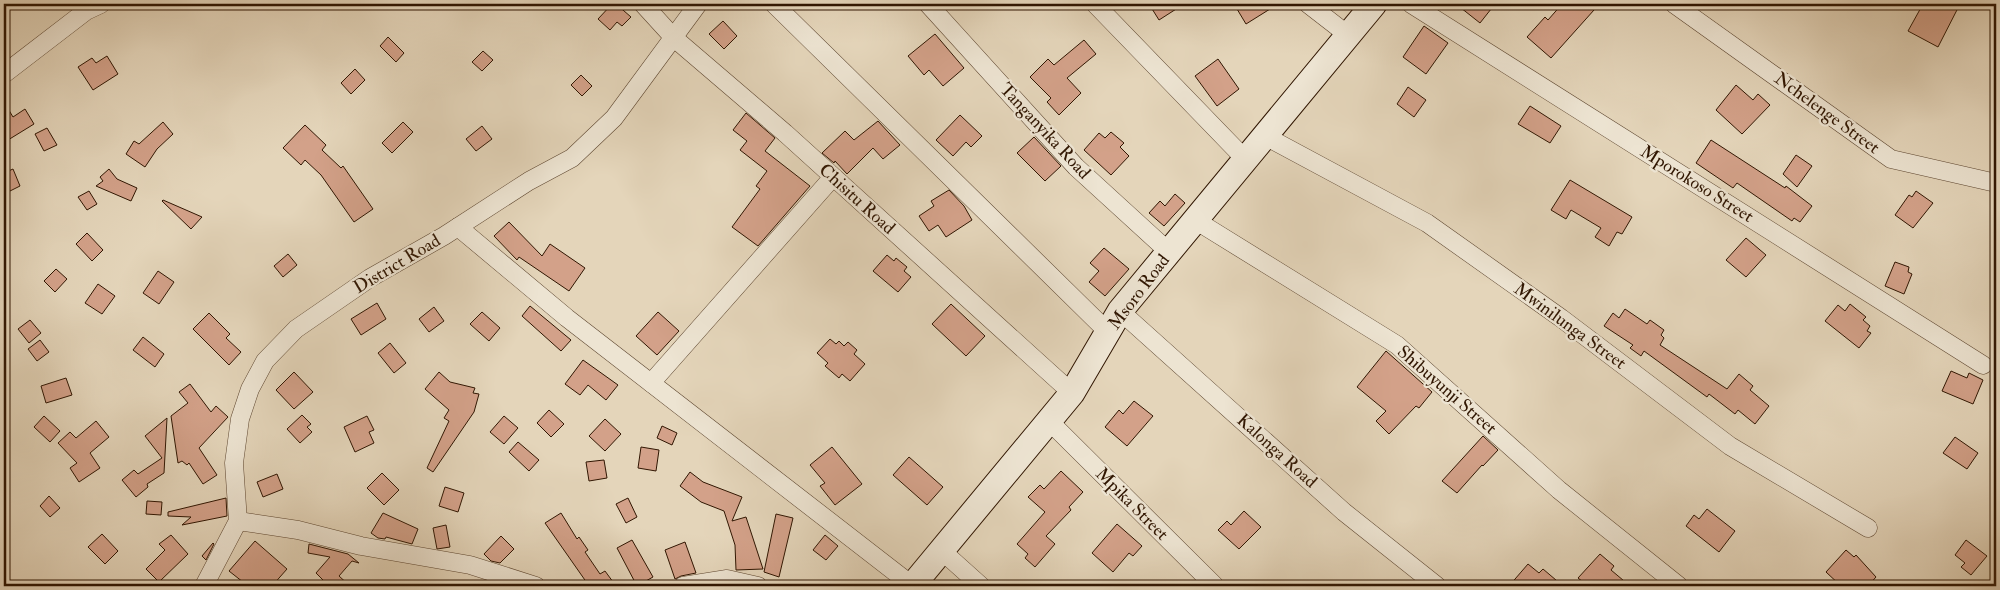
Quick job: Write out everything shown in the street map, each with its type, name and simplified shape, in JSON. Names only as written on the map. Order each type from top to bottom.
[{"type":"street","name":"Chisitu Road","points":[[644,4],[674,38],[833,177],[1072,393]]},
{"type":"street","name":"District Road","points":[[238,521],[234,463],[240,419],[250,389],[265,362],[296,329],[370,278],[458,227],[529,181],[572,158],[614,118],[698,4]]},
{"type":"street","points":[[774,4],[1108,332]]},
{"type":"street","name":"Tanganyika Road","points":[[928,4],[1076,167],[1169,252]]},
{"type":"street","points":[[1095,4],[1244,159]]},
{"type":"street","points":[[1308,4],[1348,35]]},
{"type":"street","name":"Msoro Road","points":[[912,586],[1072,393],[1120,311],[1374,4]]},
{"type":"street","name":"Mporokoso Street","points":[[1411,4],[1983,365]]},
{"type":"street","name":"Nchelenge Street","points":[[1674,4],[1891,159],[1996,183]]},
{"type":"street","points":[[4,74],[90,6]]},
{"type":"street","name":"Mwinilunga Street","points":[[1265,136],[1427,223],[1561,318],[1730,446],[1868,528]]},
{"type":"street","points":[[651,383],[833,177]]},
{"type":"street","name":"Shibuyunji Street","points":[[1195,220],[1397,345],[1559,490],[1679,586]]},
{"type":"street","points":[[458,227],[567,318],[912,586]]},
{"type":"street","name":"Kalonga Road","points":[[1120,311],[1344,512],[1437,586]]},
{"type":"street","name":"Mpika Street","points":[[1049,421],[1215,586]]},
{"type":"street","points":[[204,586],[238,521],[298,530],[361,546],[470,565],[536,586]]},
{"type":"street","points":[[942,551],[981,586]]},
{"type":"street","points":[[683,586],[727,579],[758,586]]},
{"type":"building","points":[[612,4],[616,4],[631,17],[622,26],[617,22],[610,30],[598,19]]},
{"type":"building","points":[[1149,4],[1184,4],[1159,20]]},
{"type":"building","points":[[1234,4],[1278,4],[1246,24]]},
{"type":"building","points":[[1456,4],[1495,4],[1480,23]]},
{"type":"building","points":[[1562,4],[1586,4],[1594,10],[1551,58],[1527,37],[1545,17],[1548,20]]},
{"type":"building","points":[[1923,4],[1960,4],[1938,47],[1908,31]]},
{"type":"building","points":[[723,21],[737,36],[724,49],[709,34]]},
{"type":"building","points":[[1424,26],[1448,43],[1426,74],[1403,57]]},
{"type":"building","points":[[935,34],[964,68],[943,86],[929,70],[924,75],[908,56]]},
{"type":"building","points":[[388,37],[404,53],[396,62],[380,46]]},
{"type":"building","points":[[1084,40],[1096,54],[1067,78],[1081,93],[1059,115],[1047,102],[1051,98],[1030,77],[1048,59],[1054,65]]},
{"type":"building","points":[[483,51],[493,60],[482,71],[472,62]]},
{"type":"building","points":[[107,56],[118,74],[93,90],[78,67],[92,58],[96,63]]},
{"type":"building","points":[[1218,59],[1239,89],[1217,106],[1195,76]]},
{"type":"building","points":[[355,69],[365,80],[351,94],[341,83]]},
{"type":"building","points":[[581,75],[592,86],[582,96],[571,85]]},
{"type":"building","points":[[1736,85],[1753,100],[1758,94],[1770,105],[1742,134],[1716,110]]},
{"type":"building","points":[[1408,87],[1426,100],[1414,117],[1397,104]]},
{"type":"building","points":[[4,102],[13,117],[25,109],[34,124],[8,140],[4,132]]},
{"type":"building","points":[[1530,106],[1561,126],[1550,143],[1518,124]]},
{"type":"building","points":[[746,113],[775,138],[765,151],[810,186],[758,246],[732,227],[760,189],[756,186],[767,171],[740,150],[747,141],[733,130]]},
{"type":"building","points":[[960,115],[982,136],[971,147],[966,142],[953,156],[936,140]]},
{"type":"building","points":[[878,121],[900,145],[883,159],[873,148],[847,174],[835,161],[834,163],[822,153],[845,131],[854,140]]},
{"type":"building","points":[[163,122],[173,134],[157,149],[145,167],[126,154],[134,141],[139,144]]},
{"type":"building","points":[[403,122],[413,132],[392,153],[382,143]]},
{"type":"building","points":[[305,125],[326,145],[322,150],[341,168],[343,166],[373,209],[354,222],[321,175],[305,160],[301,165],[283,148]]},
{"type":"building","points":[[482,126],[492,139],[476,151],[466,139]]},
{"type":"building","points":[[47,128],[57,145],[44,151],[35,134]]},
{"type":"building","points":[[1111,132],[1124,143],[1120,147],[1129,156],[1111,175],[1084,150],[1099,133],[1105,138]]},
{"type":"building","points":[[1034,137],[1061,166],[1045,181],[1017,153]]},
{"type":"building","points":[[1711,140],[1785,188],[1786,186],[1812,206],[1800,222],[1794,218],[1792,221],[1737,183],[1733,188],[1696,163]]},
{"type":"building","points":[[1796,155],[1812,166],[1797,187],[1783,174]]},
{"type":"building","points":[[13,169],[20,186],[8,192],[4,183],[4,173]]},
{"type":"building","points":[[109,169],[117,179],[137,188],[131,201],[96,186],[103,181],[100,177]]},
{"type":"building","points":[[1570,180],[1632,217],[1622,234],[1617,232],[1609,246],[1595,237],[1601,228],[1571,210],[1566,219],[1551,210]]},
{"type":"building","points":[[949,190],[964,206],[972,220],[946,237],[938,225],[929,231],[919,216],[934,206],[931,201]]},
{"type":"building","points":[[89,191],[97,204],[87,210],[78,197]]},
{"type":"building","points":[[1916,191],[1933,203],[1913,228],[1895,215],[1909,195],[1912,197]]},
{"type":"building","points":[[1175,194],[1185,203],[1164,226],[1149,213],[1160,201],[1165,206]]},
{"type":"building","points":[[163,200],[202,217],[191,229]]},
{"type":"building","points":[[509,222],[542,256],[550,244],[585,268],[569,291],[519,257],[517,260],[494,236]]},
{"type":"building","points":[[87,233],[103,250],[92,261],[76,244]]},
{"type":"building","points":[[1746,238],[1766,255],[1746,277],[1726,260]]},
{"type":"building","points":[[1104,248],[1129,269],[1105,296],[1089,282],[1099,271],[1090,263]]},
{"type":"building","points":[[288,254],[297,265],[283,277],[274,266]]},
{"type":"building","points":[[887,255],[894,261],[896,258],[907,267],[904,271],[911,277],[898,292],[873,271]]},
{"type":"building","points":[[1895,262],[1909,267],[1908,272],[1912,274],[1904,294],[1885,286]]},
{"type":"building","points":[[56,269],[67,279],[55,292],[44,281]]},
{"type":"building","points":[[158,271],[174,282],[159,304],[143,293]]},
{"type":"building","points":[[98,284],[115,296],[102,314],[85,303]]},
{"type":"building","points":[[377,303],[386,319],[361,335],[351,319]]},
{"type":"building","points":[[951,304],[985,336],[966,356],[932,324]]},
{"type":"building","points":[[1850,304],[1866,317],[1863,320],[1870,326],[1867,331],[1871,333],[1859,348],[1825,321],[1838,305],[1845,311]]},
{"type":"building","points":[[530,306],[571,340],[561,351],[522,316]]},
{"type":"building","points":[[434,307],[444,321],[429,332],[419,319]]},
{"type":"building","points":[[1625,309],[1647,324],[1650,320],[1664,330],[1661,335],[1664,338],[1660,345],[1727,389],[1739,374],[1753,386],[1750,390],[1769,406],[1755,424],[1738,410],[1735,414],[1709,394],[1707,397],[1644,351],[1641,356],[1630,348],[1633,345],[1604,326],[1613,313],[1619,318]]},
{"type":"building","points":[[482,312],[500,328],[489,341],[470,324]]},
{"type":"building","points":[[658,312],[679,331],[657,355],[636,336]]},
{"type":"building","points":[[209,313],[230,334],[226,338],[241,352],[229,365],[193,329]]},
{"type":"building","points":[[30,320],[41,333],[29,343],[18,329]]},
{"type":"building","points":[[143,337],[164,354],[155,367],[133,350]]},
{"type":"building","points":[[830,339],[836,344],[839,341],[844,346],[848,342],[857,350],[854,354],[865,364],[850,381],[842,374],[839,378],[825,366],[828,363],[817,353]]},
{"type":"building","points":[[40,340],[49,352],[37,361],[28,349]]},
{"type":"building","points":[[390,343],[406,363],[394,373],[378,353]]},
{"type":"building","points":[[1386,351],[1432,392],[1419,408],[1416,406],[1389,434],[1376,421],[1386,411],[1357,387]]},
{"type":"building","points":[[583,360],[618,385],[606,400],[588,385],[580,395],[565,384]]},
{"type":"building","points":[[1951,371],[1967,378],[1969,373],[1983,380],[1973,404],[1942,391]]},
{"type":"building","points":[[294,372],[313,392],[294,409],[276,390]]},
{"type":"building","points":[[439,372],[450,382],[475,388],[473,393],[479,394],[474,412],[433,472],[427,468],[449,421],[444,418],[449,410],[425,389]]},
{"type":"building","points":[[66,378],[72,395],[46,403],[41,386]]},
{"type":"building","points":[[190,384],[211,412],[216,406],[228,417],[199,448],[217,475],[203,484],[189,463],[187,465],[182,461],[178,463],[171,416],[188,403],[179,392]]},
{"type":"building","points":[[1134,401],[1153,416],[1127,446],[1105,427],[1119,410],[1123,414]]},
{"type":"building","points":[[549,410],[564,424],[551,437],[537,423]]},
{"type":"building","points":[[302,415],[311,424],[307,427],[312,432],[300,443],[287,429]]},
{"type":"building","points":[[44,416],[60,431],[50,442],[34,427]]},
{"type":"building","points":[[367,416],[374,430],[369,432],[374,443],[355,452],[344,427]]},
{"type":"building","points":[[504,416],[518,428],[504,444],[490,432]]},
{"type":"building","points":[[167,418],[164,473],[147,484],[148,487],[136,497],[122,480],[134,470],[138,474],[162,458],[145,436]]},
{"type":"building","points":[[605,419],[621,434],[605,451],[589,436]]},
{"type":"building","points":[[96,421],[109,437],[90,453],[100,468],[79,482],[70,468],[77,463],[58,443],[70,432],[76,438]]},
{"type":"building","points":[[662,426],[677,433],[672,445],[657,438]]},
{"type":"building","points":[[1483,436],[1498,450],[1457,493],[1442,481]]},
{"type":"building","points":[[1955,437],[1978,453],[1967,469],[1943,453]]},
{"type":"building","points":[[518,442],[539,460],[529,471],[509,452]]},
{"type":"building","points":[[641,447],[659,450],[656,471],[638,468]]},
{"type":"building","points":[[832,447],[862,484],[835,505],[820,486],[825,483],[810,465]]},
{"type":"building","points":[[909,457],[943,487],[927,505],[893,475]]},
{"type":"building","points":[[604,460],[607,478],[589,481],[586,462]]},
{"type":"building","points":[[1061,471],[1083,492],[1069,507],[1071,510],[1046,536],[1055,544],[1035,567],[1025,558],[1028,554],[1017,544],[1045,512],[1028,497],[1040,485],[1044,489]]},
{"type":"building","points":[[690,472],[703,482],[742,497],[732,521],[746,517],[763,569],[736,570],[735,545],[724,511],[701,502],[680,486]]},
{"type":"building","points":[[382,473],[399,490],[384,505],[367,488]]},
{"type":"building","points":[[277,474],[283,489],[263,497],[257,482]]},
{"type":"building","points":[[445,487],[464,493],[458,512],[439,506]]},
{"type":"building","points":[[49,496],[60,508],[50,517],[40,506]]},
{"type":"building","points":[[226,498],[227,516],[182,525],[191,517],[168,516],[168,512]]},
{"type":"building","points":[[628,498],[637,517],[626,523],[616,504]]},
{"type":"building","points":[[147,501],[162,502],[161,515],[146,514]]},
{"type":"building","points":[[1707,509],[1735,531],[1719,552],[1686,526],[1694,515],[1699,519]]},
{"type":"building","points":[[1244,511],[1261,527],[1239,549],[1218,530],[1227,521],[1231,525]]},
{"type":"building","points":[[383,513],[418,529],[412,544],[386,537],[385,539],[378,538],[371,533]]},
{"type":"building","points":[[561,513],[577,539],[579,537],[588,550],[585,552],[600,574],[605,571],[616,586],[582,586],[587,583],[545,523]]},
{"type":"building","points":[[776,514],[793,518],[779,577],[764,572]]},
{"type":"building","points":[[1117,524],[1142,546],[1133,556],[1129,553],[1113,572],[1092,553]]},
{"type":"building","points":[[446,525],[450,547],[437,549],[433,528]]},
{"type":"building","points":[[102,534],[118,551],[105,564],[88,547]]},
{"type":"building","points":[[171,535],[188,554],[159,582],[146,569],[165,550],[159,544]]},
{"type":"building","points":[[825,535],[838,546],[826,560],[813,550]]},
{"type":"building","points":[[501,536],[514,549],[500,563],[491,561],[484,554]]},
{"type":"building","points":[[632,540],[653,577],[637,586],[617,548]]},
{"type":"building","points":[[1966,540],[1987,556],[1971,575],[1961,567],[1965,563],[1955,555]]},
{"type":"building","points":[[255,541],[287,569],[272,586],[248,586],[229,571]]},
{"type":"building","points":[[685,542],[696,573],[675,579],[665,550]]},
{"type":"building","points":[[214,544],[206,560],[202,556]]},
{"type":"building","points":[[309,544],[348,554],[359,563],[352,561],[339,576],[350,586],[329,586],[316,573],[330,557],[308,553]]},
{"type":"building","points":[[1846,550],[1854,557],[1856,555],[1876,577],[1868,586],[1841,586],[1826,572]]},
{"type":"building","points":[[1600,554],[1614,566],[1611,570],[1630,586],[1588,586],[1578,578]]},
{"type":"building","points":[[1528,564],[1539,573],[1543,569],[1563,586],[1509,586]]}]
